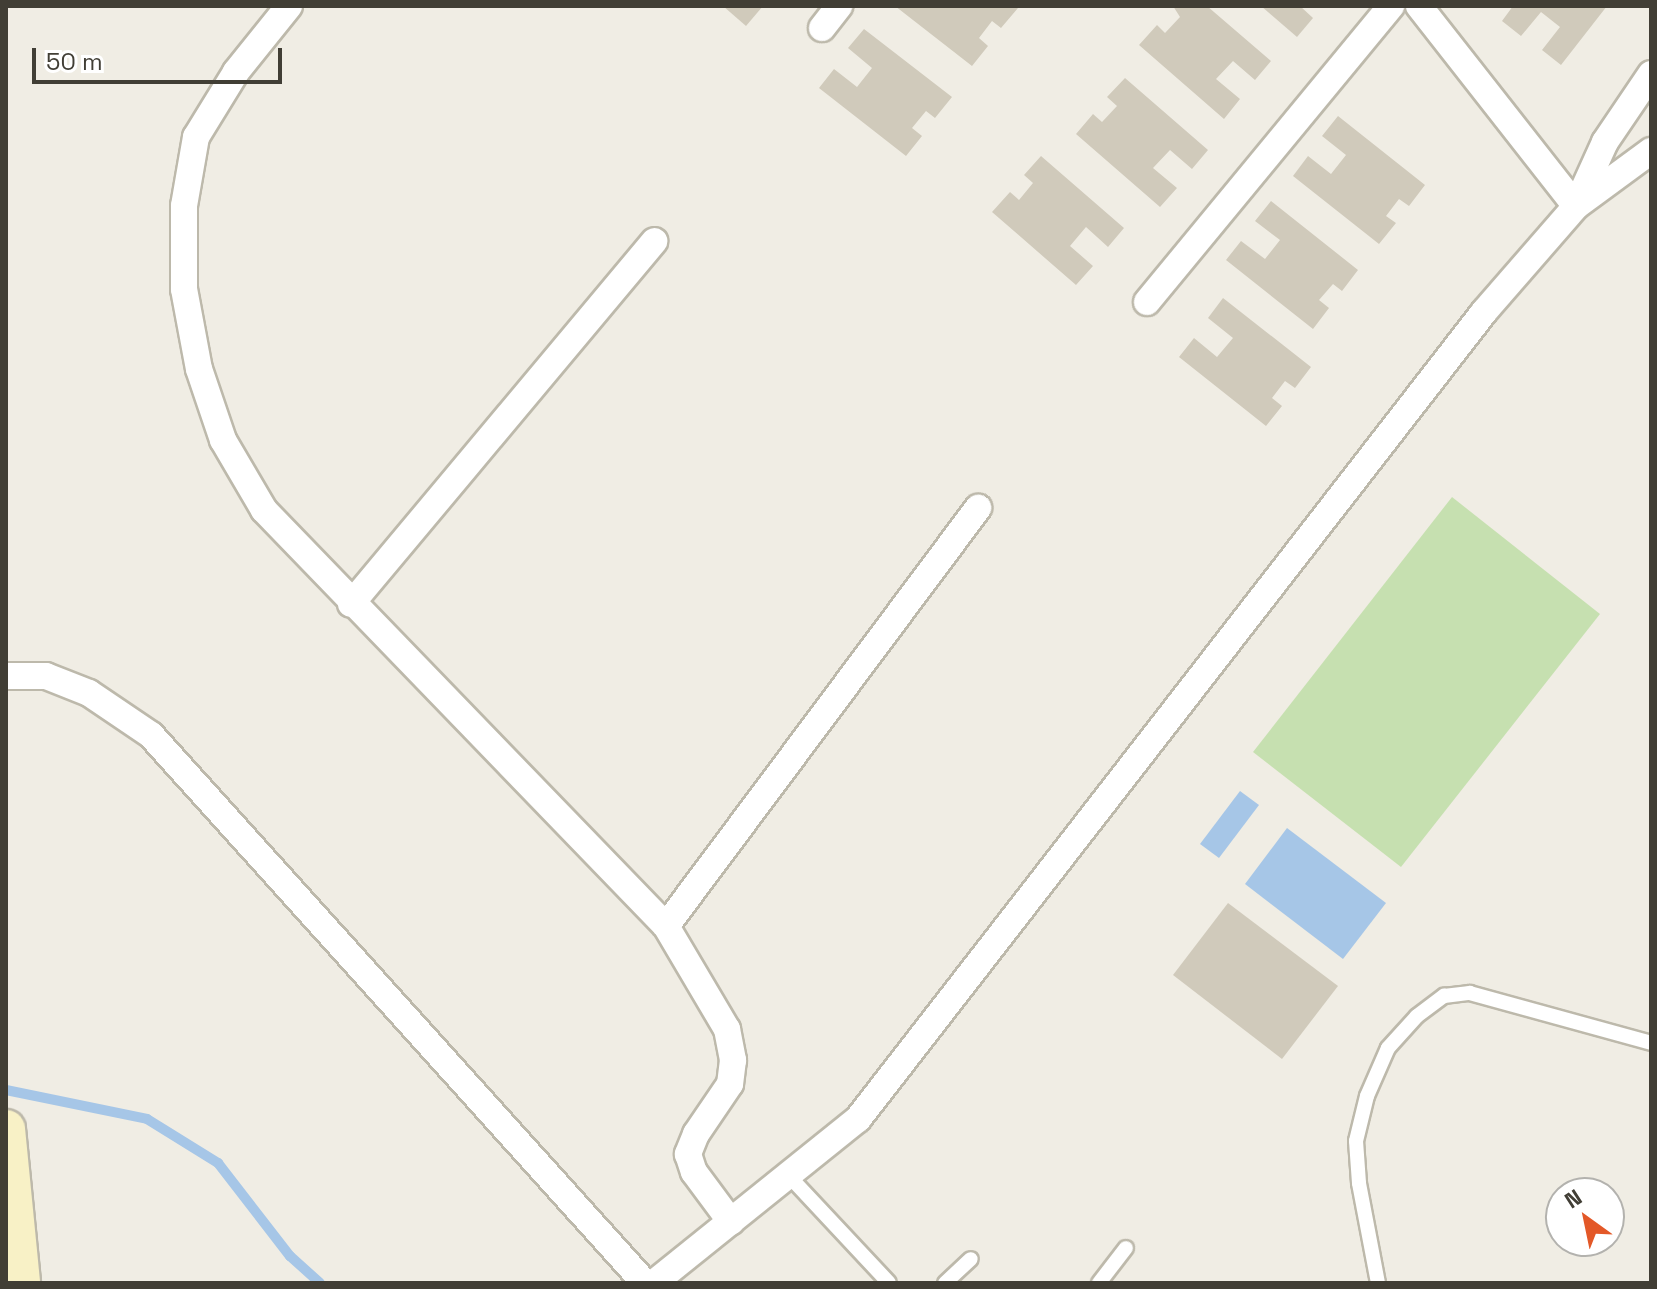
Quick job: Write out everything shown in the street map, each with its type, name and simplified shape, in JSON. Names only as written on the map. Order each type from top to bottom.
[{"type":"main road","points":[[6,1129],[21,1283]]},
{"type":"street","points":[[289,6],[236,72],[196,137],[184,206],[184,289],[199,369],[223,440],[264,510],[351,604],[666,926],[727,1029],[733,1060],[730,1084],[696,1134],[688,1154],[694,1172],[731,1222]]},
{"type":"street","points":[[822,28],[839,6]]},
{"type":"street","points":[[1147,302],[1391,6]]},
{"type":"street","points":[[1419,6],[1576,206]]},
{"type":"street","points":[[1576,206],[1605,142],[1651,74]]},
{"type":"street","points":[[654,1283],[858,1119],[1475,324],[1576,206],[1651,151]]},
{"type":"street","points":[[351,604],[655,241]]},
{"type":"street","points":[[666,926],[978,508]]},
{"type":"street","points":[[6,676],[46,676],[89,693],[151,735],[645,1283]]},
{"type":"lane","points":[[1378,1283],[1359,1183],[1356,1141],[1367,1096],[1388,1048],[1417,1016],[1444,996],[1470,993],[1651,1043]]},
{"type":"lane","points":[[789,1176],[889,1283]]},
{"type":"lane","points":[[1099,1283],[1126,1248]]},
{"type":"lane","points":[[945,1283],[971,1259]]},
{"type":"green space","points":[[1452,497],[1600,614],[1401,867],[1253,752]]},
{"type":"water","points":[[1240,791],[1259,805],[1219,858],[1200,844]]},
{"type":"water","points":[[1287,828],[1386,903],[1343,959],[1245,884]]},
{"type":"building","points":[[723,6],[763,6],[746,26]]},
{"type":"building","points":[[895,6],[1018,8],[1001,28],[992,21],[979,38],[988,46],[972,66]]},
{"type":"building","points":[[1173,6],[1207,6],[1271,61],[1255,80],[1233,61],[1216,79],[1240,99],[1224,119],[1139,45],[1157,25],[1165,33],[1180,17]]},
{"type":"building","points":[[1261,6],[1300,6],[1313,18],[1297,37]]},
{"type":"building","points":[[1513,6],[1607,6],[1561,65],[1542,50],[1560,27],[1541,12],[1521,36],[1502,21]]},
{"type":"building","points":[[864,29],[952,97],[935,118],[926,111],[912,128],[922,136],[906,156],[819,88],[834,69],[857,87],[872,68],[848,48]]},
{"type":"building","points":[[1125,78],[1208,150],[1192,169],[1170,150],[1153,168],[1177,188],[1160,207],[1076,134],[1093,114],[1102,122],[1117,106],[1107,97]]},
{"type":"building","points":[[1338,116],[1425,185],[1409,206],[1399,199],[1386,216],[1396,223],[1379,244],[1293,176],[1308,156],[1331,174],[1346,155],[1322,136]]},
{"type":"building","points":[[1041,156],[1124,228],[1108,247],[1086,227],[1070,246],[1093,266],[1076,285],[992,212],[1010,192],[1019,200],[1033,183],[1024,175]]},
{"type":"building","points":[[1271,201],[1358,270],[1342,291],[1333,284],[1319,300],[1329,308],[1313,329],[1226,260],[1241,241],[1265,259],[1280,240],[1255,221]]},
{"type":"building","points":[[1223,298],[1311,367],[1295,388],[1285,381],[1272,398],[1282,406],[1266,426],[1179,357],[1194,338],[1217,357],[1233,338],[1208,318]]},
{"type":"building","points":[[1228,903],[1338,986],[1282,1059],[1173,975]]},
{"type":"waterway","points":[[6,1090],[147,1119],[218,1163],[290,1256],[320,1283]]}]
